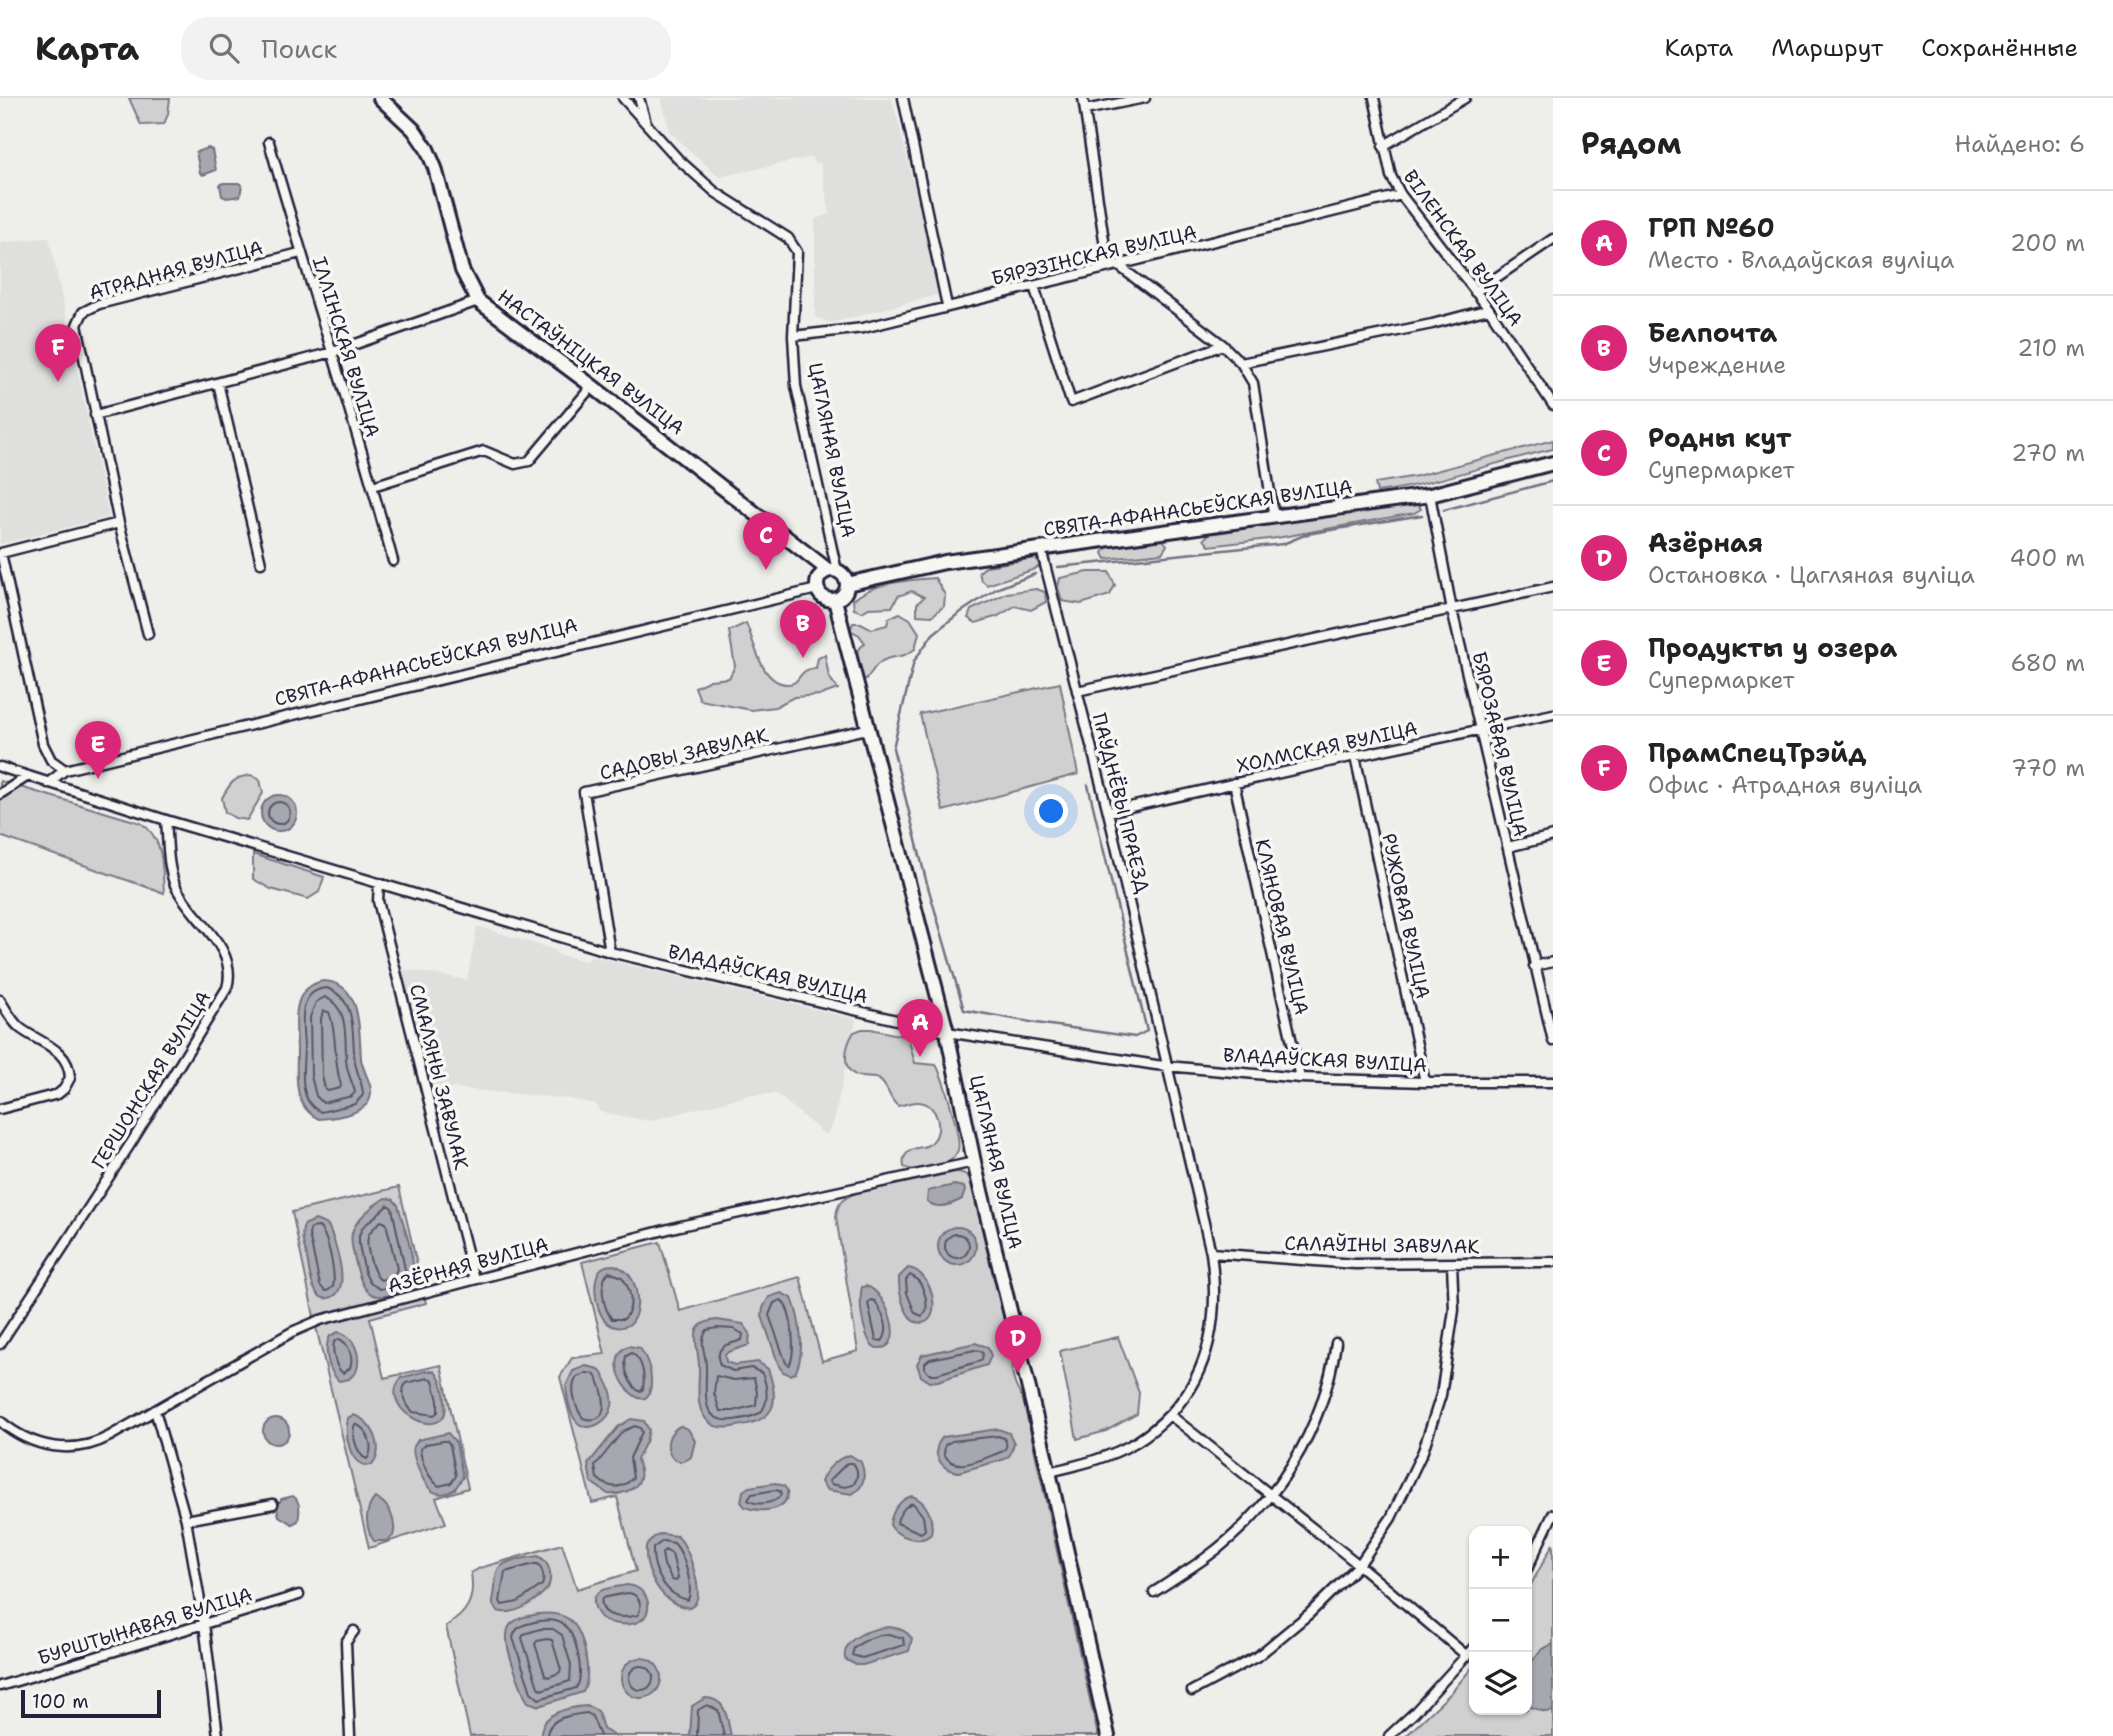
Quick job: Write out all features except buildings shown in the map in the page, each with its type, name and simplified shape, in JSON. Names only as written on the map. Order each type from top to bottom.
[{"type":"street","name":"НАСТАЎНІЦКАЯ ВУЛІЦА","points":[[380,98],[414,130],[428,149],[462,270],[478,301],[833,571]]},
{"type":"street","points":[[623,98],[645,121]]},
{"type":"street","points":[[639,98],[645,121]]},
{"type":"street","points":[[903,98],[947,306]]},
{"type":"street","points":[[1083,98],[1108,267]]},
{"type":"street","points":[[1084,110],[1145,98]]},
{"type":"street","name":"ВІЛЕНСКАЯ ВУЛІЦА","points":[[1374,98],[1391,176],[1401,195],[1489,309],[1553,405]]},
{"type":"street","points":[[1384,146],[1465,98]]},
{"type":"street","name":"ЦАГЛЯНАЯ ВУЛІЦА","points":[[645,121],[678,159],[715,192],[764,220],[788,238],[797,252],[793,337],[796,386],[833,571]]},
{"type":"street","name":"ІЛЛІНСКАЯ ВУЛІЦА","points":[[269,142],[300,253],[373,486],[393,561]]},
{"type":"street","name":"БЯРЭЗІНСКАЯ ВУЛІЦА","points":[[793,337],[863,328],[1401,195]]},
{"type":"street","points":[[1475,292],[1553,239]]},
{"type":"street","name":"АТРАДНАЯ ВУЛІЦА","points":[[95,415],[77,325],[83,312],[99,304],[300,253]]},
{"type":"street","points":[[1119,266],[1223,345],[1241,363],[1253,383],[1275,518]]},
{"type":"street","points":[[1034,286],[1071,402],[1223,345]]},
{"type":"street","points":[[148,634],[95,415],[333,352],[478,301]]},
{"type":"street","points":[[1241,363],[1432,324],[1489,309]]},
{"type":"street","points":[[218,383],[261,563]]},
{"type":"street","points":[[373,486],[484,451],[515,464],[529,461],[593,386]]},
{"type":"street","name":"СВЯТА-АФАНАСЬЕЎСКАЯ ВУЛІЦА","points":[[847,584],[937,563],[1430,495],[1553,463]]},
{"type":"street","name":"БЯРОЗАВАЯ ВУЛІЦА","points":[[1430,495],[1452,610],[1553,1041]]},
{"type":"street","points":[[65,769],[51,760],[43,744],[1,553],[119,523]]},
{"type":"street","name":"ПАЎДНЁВЫ ПРАЕЗД","points":[[1041,549],[1108,812],[1211,1253],[1215,1309],[1212,1335],[1205,1356],[1194,1381],[1170,1415],[1135,1442],[1098,1460],[1049,1472]]},
{"type":"street","points":[[833,571],[845,577],[847,584],[843,595],[835,600],[825,599],[817,589],[818,579],[833,571]]},
{"type":"street","points":[[1077,691],[1553,587]]},
{"type":"street","name":"СВЯТА-АФАНАСЬЕЎСКАЯ ВУЛІЦА","points":[[48,783],[65,769],[817,589]]},
{"type":"street","name":"ЦАГЛЯНАЯ ВУЛІЦА","points":[[835,600],[947,1032],[974,1162],[1049,1472],[1108,1736]]},
{"type":"street","name":"ХОЛМСКАЯ ВУЛІЦА","points":[[1108,812],[1355,755],[1553,714]]},
{"type":"street","name":"САДОВЫ ЗАВУЛАК","points":[[610,953],[584,792],[867,729]]},
{"type":"street","name":"РУЖОВАЯ ВУЛІЦА","points":[[1355,755],[1425,1082]]},
{"type":"street","name":"ВЛАДАЎСКАЯ ВУЛІЦА","points":[[0,767],[166,820],[610,953],[947,1032],[1168,1066],[1300,1078],[1553,1082]]},
{"type":"street","points":[[0,794],[28,776]]},
{"type":"street","name":"КЛЯНОВАЯ ВУЛІЦА","points":[[1234,783],[1300,1078]]},
{"type":"street","name":"ГЕРШОНСКАЯ ВУЛІЦА","points":[[0,1344],[138,1132],[227,988],[230,970],[225,954],[184,899],[172,876],[166,820]]},
{"type":"street","points":[[1508,846],[1553,836]]},
{"type":"street","name":"СМАЛЯНЫ ЗАВУЛАК","points":[[379,883],[378,901],[474,1279]]},
{"type":"street","points":[[1534,966],[1553,961]]},
{"type":"street","points":[[0,1000],[18,1026],[52,1047],[65,1059],[70,1078],[64,1090],[58,1094],[0,1109]]},
{"type":"street","name":"АЗЁРНАЯ ВУЛІЦА","points":[[0,1420],[28,1438],[70,1449],[96,1443],[306,1326],[680,1226],[974,1162]]},
{"type":"street","name":"САЛАЎІНЫ ЗАВУЛАК","points":[[1211,1253],[1355,1264],[1553,1262]]},
{"type":"street","points":[[1192,1691],[1258,1656],[1309,1614],[1359,1564],[1391,1518],[1410,1483],[1441,1395],[1454,1310],[1452,1264]]},
{"type":"street","points":[[1154,1592],[1233,1535],[1271,1495],[1307,1441],[1332,1372],[1336,1343]]},
{"type":"street","points":[[155,1410],[186,1520],[204,1624],[218,1736]]},
{"type":"street","points":[[1170,1415],[1359,1564],[1467,1656]]},
{"type":"street","points":[[186,1520],[273,1504]]},
{"type":"street","points":[[1532,1558],[1553,1514]]},
{"type":"street","name":"БУРШТЫНАВАЯ ВУЛІЦА","points":[[0,1686],[299,1595]]},
{"type":"street","points":[[350,1736],[346,1642],[354,1630]]},
{"type":"street","points":[[1389,1736],[1470,1652]]},
{"type":"shaded area","points":[[129,98],[170,98],[164,124],[141,125]]},
{"type":"shaded area","points":[[661,98],[892,98],[941,294],[831,323],[815,317],[815,219],[830,214],[820,163],[814,164],[812,157],[719,177],[670,132]]},
{"type":"shaded area","points":[[49,237],[109,517],[0,544],[0,243]]},
{"type":"shaded area","points":[[1553,440],[1553,449],[1422,484],[1377,492],[1375,483],[1417,476]]},
{"type":"shaded area","points":[[1417,503],[1421,509],[1414,513],[1277,538],[1209,546],[1204,539],[1209,534]]},
{"type":"shaded area","points":[[1163,540],[1167,545],[1162,553],[1106,559],[1103,553],[1107,547]]},
{"type":"shaded area","points":[[1036,558],[1040,566],[1032,570],[987,585],[981,580],[979,572],[987,566]]},
{"type":"shaded area","points":[[1088,572],[1109,572],[1115,585],[1110,595],[1081,604],[1062,601],[1058,587],[1060,578]]},
{"type":"shaded area","points":[[935,578],[945,595],[944,606],[932,616],[917,615],[917,604],[924,597],[912,591],[898,596],[892,607],[869,608],[862,612],[854,609],[853,600],[871,589],[892,583]]},
{"type":"shaded area","points":[[1036,589],[1045,592],[1046,602],[1031,610],[1015,606],[998,616],[976,623],[968,618],[971,610],[1007,593]]},
{"type":"shaded area","points":[[900,613],[910,619],[919,633],[915,649],[905,655],[882,661],[866,679],[858,679],[852,664],[865,643],[859,635],[850,630],[853,623],[861,623],[872,629],[887,625],[889,618]]},
{"type":"shaded area","points":[[746,623],[760,661],[771,677],[779,682],[794,683],[805,671],[816,668],[818,658],[825,655],[829,677],[838,689],[821,695],[794,697],[775,707],[751,710],[700,700],[695,687],[710,680],[729,678],[735,666],[729,631]]},
{"type":"shaded area","points":[[1060,683],[1078,774],[943,811],[920,714]]},
{"type":"shaded area","points":[[251,775],[260,780],[263,793],[247,820],[235,818],[225,812],[222,798],[233,782],[240,777]]},
{"type":"shaded area","points":[[0,781],[141,823],[154,837],[161,854],[164,893],[0,836]]},
{"type":"shaded area","points":[[253,854],[324,877],[319,892],[308,899],[271,889],[253,879]]},
{"type":"shaded area","points":[[477,926],[555,950],[556,954],[586,961],[592,956],[856,1019],[833,1125],[825,1135],[777,1094],[750,1095],[649,1121],[600,1112],[596,1104],[569,1099],[430,1086],[397,968],[467,980]]},
{"type":"shaded area","points":[[862,1029],[908,1037],[915,1063],[936,1065],[955,1121],[958,1150],[951,1160],[921,1169],[904,1167],[908,1152],[927,1146],[933,1141],[938,1130],[937,1117],[925,1103],[914,1102],[898,1106],[882,1082],[876,1078],[862,1077],[850,1070],[846,1058],[848,1044],[854,1032]]},
{"type":"shaded area","points":[[956,1172],[968,1177],[975,1189],[1014,1358],[1014,1379],[1023,1398],[1098,1736],[470,1736],[446,1626],[460,1616],[471,1598],[471,1573],[562,1544],[577,1589],[636,1571],[617,1497],[592,1503],[560,1377],[572,1358],[605,1354],[582,1262],[660,1242],[680,1311],[800,1277],[822,1361],[858,1351],[836,1217],[839,1205],[856,1193]]},
{"type":"shaded area","points":[[399,1187],[426,1303],[370,1318],[384,1378],[441,1365],[468,1488],[436,1498],[446,1523],[369,1548],[317,1331],[292,1212]]},
{"type":"shaded area","points":[[1118,1337],[1139,1393],[1137,1414],[1106,1431],[1077,1439],[1060,1351]]},
{"type":"shaded area","points":[[1553,1544],[1553,1736],[1406,1736],[1452,1692],[1469,1671],[1469,1715],[1532,1715],[1532,1583]]},
{"type":"water","points":[[208,148],[212,150],[216,170],[203,175],[200,173],[196,152]]},
{"type":"water","points":[[220,185],[242,185],[240,196],[222,196]]},
{"type":"water","points":[[279,795],[292,800],[297,813],[292,826],[279,831],[266,826],[261,813],[266,800]]},
{"type":"water","points":[[323,981],[346,990],[352,999],[359,1023],[361,1059],[371,1096],[360,1110],[319,1119],[310,1114],[300,1099],[296,1020],[299,1000],[304,992]]},
{"type":"water","points":[[954,1185],[964,1187],[962,1199],[939,1206],[927,1201],[928,1191]]},
{"type":"water","points":[[385,1198],[393,1199],[398,1205],[410,1249],[413,1274],[404,1288],[396,1293],[378,1296],[371,1294],[362,1284],[351,1236],[361,1218]]},
{"type":"water","points":[[315,1220],[328,1225],[341,1271],[338,1292],[325,1298],[320,1296],[313,1285],[303,1241],[304,1225]]},
{"type":"water","points":[[957,1227],[970,1233],[976,1246],[970,1259],[957,1265],[944,1259],[938,1246],[944,1233]]},
{"type":"water","points":[[614,1265],[628,1274],[633,1281],[637,1298],[632,1323],[620,1327],[610,1325],[603,1318],[596,1296],[598,1274],[603,1267]]},
{"type":"water","points":[[908,1268],[917,1271],[925,1279],[933,1300],[930,1318],[923,1323],[913,1321],[906,1312],[899,1289],[899,1277]]},
{"type":"water","points":[[866,1286],[882,1299],[892,1322],[893,1334],[890,1343],[884,1347],[873,1347],[864,1327],[861,1294],[862,1287]]},
{"type":"water","points":[[781,1293],[792,1298],[799,1326],[800,1356],[795,1373],[791,1375],[783,1372],[779,1366],[762,1316],[769,1297]]},
{"type":"water","points":[[717,1320],[743,1324],[750,1333],[749,1345],[728,1352],[725,1355],[726,1362],[735,1365],[758,1362],[768,1369],[772,1382],[774,1402],[771,1409],[759,1420],[749,1424],[719,1427],[710,1423],[701,1411],[698,1396],[697,1331],[707,1322]]},
{"type":"water","points":[[338,1332],[353,1342],[358,1360],[356,1372],[349,1379],[339,1381],[332,1372],[327,1353],[330,1336]]},
{"type":"water","points":[[975,1343],[988,1347],[991,1356],[987,1365],[938,1381],[930,1382],[921,1376],[917,1364],[922,1355]]},
{"type":"water","points":[[628,1346],[640,1348],[650,1370],[651,1384],[648,1395],[642,1398],[626,1387],[617,1365],[619,1354]]},
{"type":"water","points":[[586,1366],[599,1369],[612,1397],[612,1406],[607,1416],[599,1424],[588,1427],[578,1423],[572,1415],[566,1386],[573,1371]]},
{"type":"water","points":[[434,1371],[443,1389],[444,1415],[438,1422],[416,1420],[405,1412],[395,1391],[401,1378]]},
{"type":"water","points":[[353,1415],[366,1423],[375,1436],[378,1451],[372,1465],[358,1462],[350,1449],[347,1425],[348,1418]]},
{"type":"water","points":[[276,1418],[285,1422],[289,1431],[285,1440],[276,1444],[267,1440],[263,1431],[267,1422]]},
{"type":"water","points":[[631,1419],[644,1421],[649,1430],[637,1459],[640,1478],[631,1489],[608,1494],[591,1482],[588,1464],[618,1427]]},
{"type":"water","points":[[680,1426],[688,1429],[695,1441],[691,1457],[684,1461],[677,1461],[672,1457],[668,1445],[673,1431]]},
{"type":"water","points":[[998,1429],[1009,1433],[1014,1443],[1010,1455],[1005,1459],[959,1472],[947,1468],[939,1459],[937,1448],[943,1437]]},
{"type":"water","points":[[448,1433],[456,1443],[463,1477],[455,1489],[439,1494],[424,1481],[417,1467],[413,1448],[418,1440]]},
{"type":"water","points":[[850,1455],[861,1462],[863,1467],[864,1476],[860,1488],[852,1494],[827,1490],[821,1482],[825,1473],[836,1462]]},
{"type":"water","points":[[775,1483],[787,1490],[787,1497],[779,1507],[758,1510],[745,1507],[741,1502],[743,1491],[749,1487]]},
{"type":"water","points":[[293,1496],[299,1504],[299,1510],[298,1521],[292,1524],[279,1516],[277,1508],[281,1499]]},
{"type":"water","points":[[912,1496],[922,1502],[930,1517],[931,1534],[921,1539],[903,1536],[890,1525],[897,1507]]},
{"type":"water","points":[[375,1498],[388,1508],[393,1519],[393,1536],[386,1541],[374,1541],[369,1530],[367,1513]]},
{"type":"water","points":[[661,1534],[677,1536],[689,1556],[698,1593],[696,1603],[690,1608],[671,1601],[656,1586],[651,1576],[646,1546]]},
{"type":"water","points":[[538,1556],[549,1570],[548,1588],[518,1610],[498,1611],[493,1600],[499,1568],[515,1560]]},
{"type":"water","points":[[627,1585],[644,1593],[648,1610],[644,1617],[636,1623],[605,1621],[595,1607],[596,1595],[605,1589]]},
{"type":"water","points":[[538,1614],[556,1614],[571,1621],[580,1635],[587,1666],[583,1692],[539,1706],[528,1702],[524,1695],[507,1639],[511,1624]]},
{"type":"water","points":[[888,1627],[902,1630],[910,1636],[912,1639],[909,1651],[863,1665],[856,1665],[845,1659],[845,1651],[853,1640],[866,1632]]},
{"type":"water","points":[[1553,1644],[1553,1711],[1545,1712],[1532,1708],[1532,1661],[1542,1649]]},
{"type":"water","points":[[641,1658],[655,1664],[661,1678],[655,1692],[641,1698],[627,1692],[621,1678],[627,1664]]},
{"type":"water","points":[[705,1698],[722,1706],[731,1736],[690,1736],[692,1706]]},
{"type":"water","points":[[587,1706],[598,1711],[603,1729],[615,1736],[541,1736],[545,1722],[556,1713]]},
{"type":"waterway","points":[[1444,510],[1553,481]]},
{"type":"waterway","points":[[1058,567],[1283,544],[1307,534],[1422,515]]},
{"type":"waterway","points":[[1035,574],[996,589],[933,634],[914,661],[893,748],[926,880],[964,1010],[1135,1037],[1147,1031],[1088,785]]},
{"type":"place","name":"ПрамСпецТрэйд","points":[[58,382]]},
{"type":"place","name":"Родны кут","points":[[766,570]]},
{"type":"place","name":"Белпочта","points":[[803,658]]},
{"type":"place","name":"Продукты у озера","points":[[98,779]]},
{"type":"place","name":"ГРП №60","points":[[920,1057]]},
{"type":"place","name":"Азёрная","points":[[1018,1373]]}]
